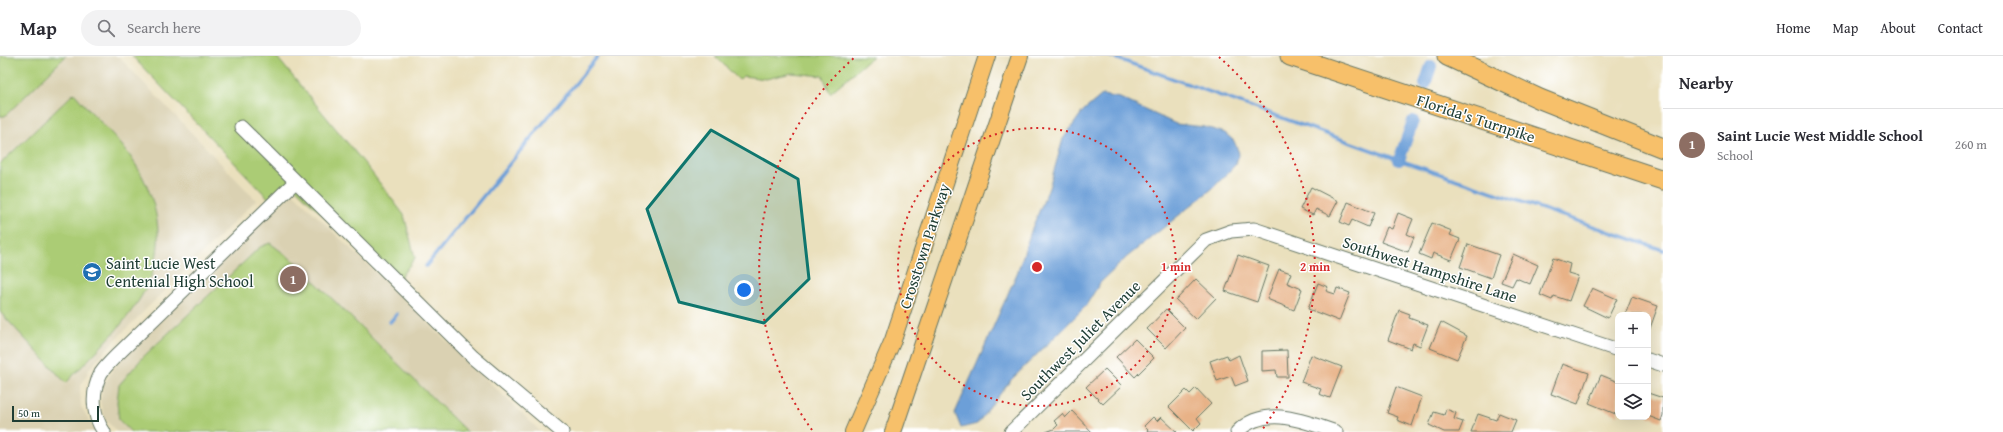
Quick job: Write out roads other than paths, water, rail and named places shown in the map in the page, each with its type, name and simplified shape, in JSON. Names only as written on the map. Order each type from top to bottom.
[{"type":"highway","name":"Florida's Turnpike","points":[[1290,56],[1663,180]]},
{"type":"highway","points":[[1447,56],[1540,99],[1663,148]]},
{"type":"main road","name":"Crosstown Parkway","points":[[854,432],[893,340],[987,56]]},
{"type":"main road","name":"Crosstown Parkway","points":[[893,432],[1020,56]]},
{"type":"street","points":[[241,127],[473,357],[562,432]]},
{"type":"street","points":[[104,432],[98,422],[94,406],[94,391],[102,373],[116,356],[295,182]]},
{"type":"street","name":"Southwest Hampshire Lane","points":[[1231,230],[1254,229],[1615,349]]},
{"type":"street","name":"Southwest Juliet Avenue","points":[[1011,432],[1206,240],[1231,230]]},
{"type":"street","points":[[1651,361],[1663,365]]},
{"type":"street","points":[[1237,432],[1243,426],[1261,417],[1295,418],[1336,432]]},
{"type":"water","points":[[1102,95],[1120,98],[1176,124],[1205,127],[1225,133],[1234,141],[1239,153],[1236,164],[1213,188],[1127,257],[1100,283],[1085,307],[1010,381],[977,424],[961,428],[955,413],[1018,271],[1032,228],[1049,188],[1063,139],[1083,111]]},
{"type":"waterway","points":[[426,266],[598,56]]},
{"type":"waterway","points":[[1110,56],[1399,160],[1663,250]]},
{"type":"waterway","points":[[1425,84],[1431,66]]},
{"type":"waterway","points":[[1399,160],[1413,121]]},
{"type":"waterway","points":[[390,322],[397,314]]},
{"type":"place","name":"Saint Lucie West Centenial High School","points":[[92,272]]},
{"type":"place","name":"Saint Lucie West Middle School","points":[[293,279]]}]
